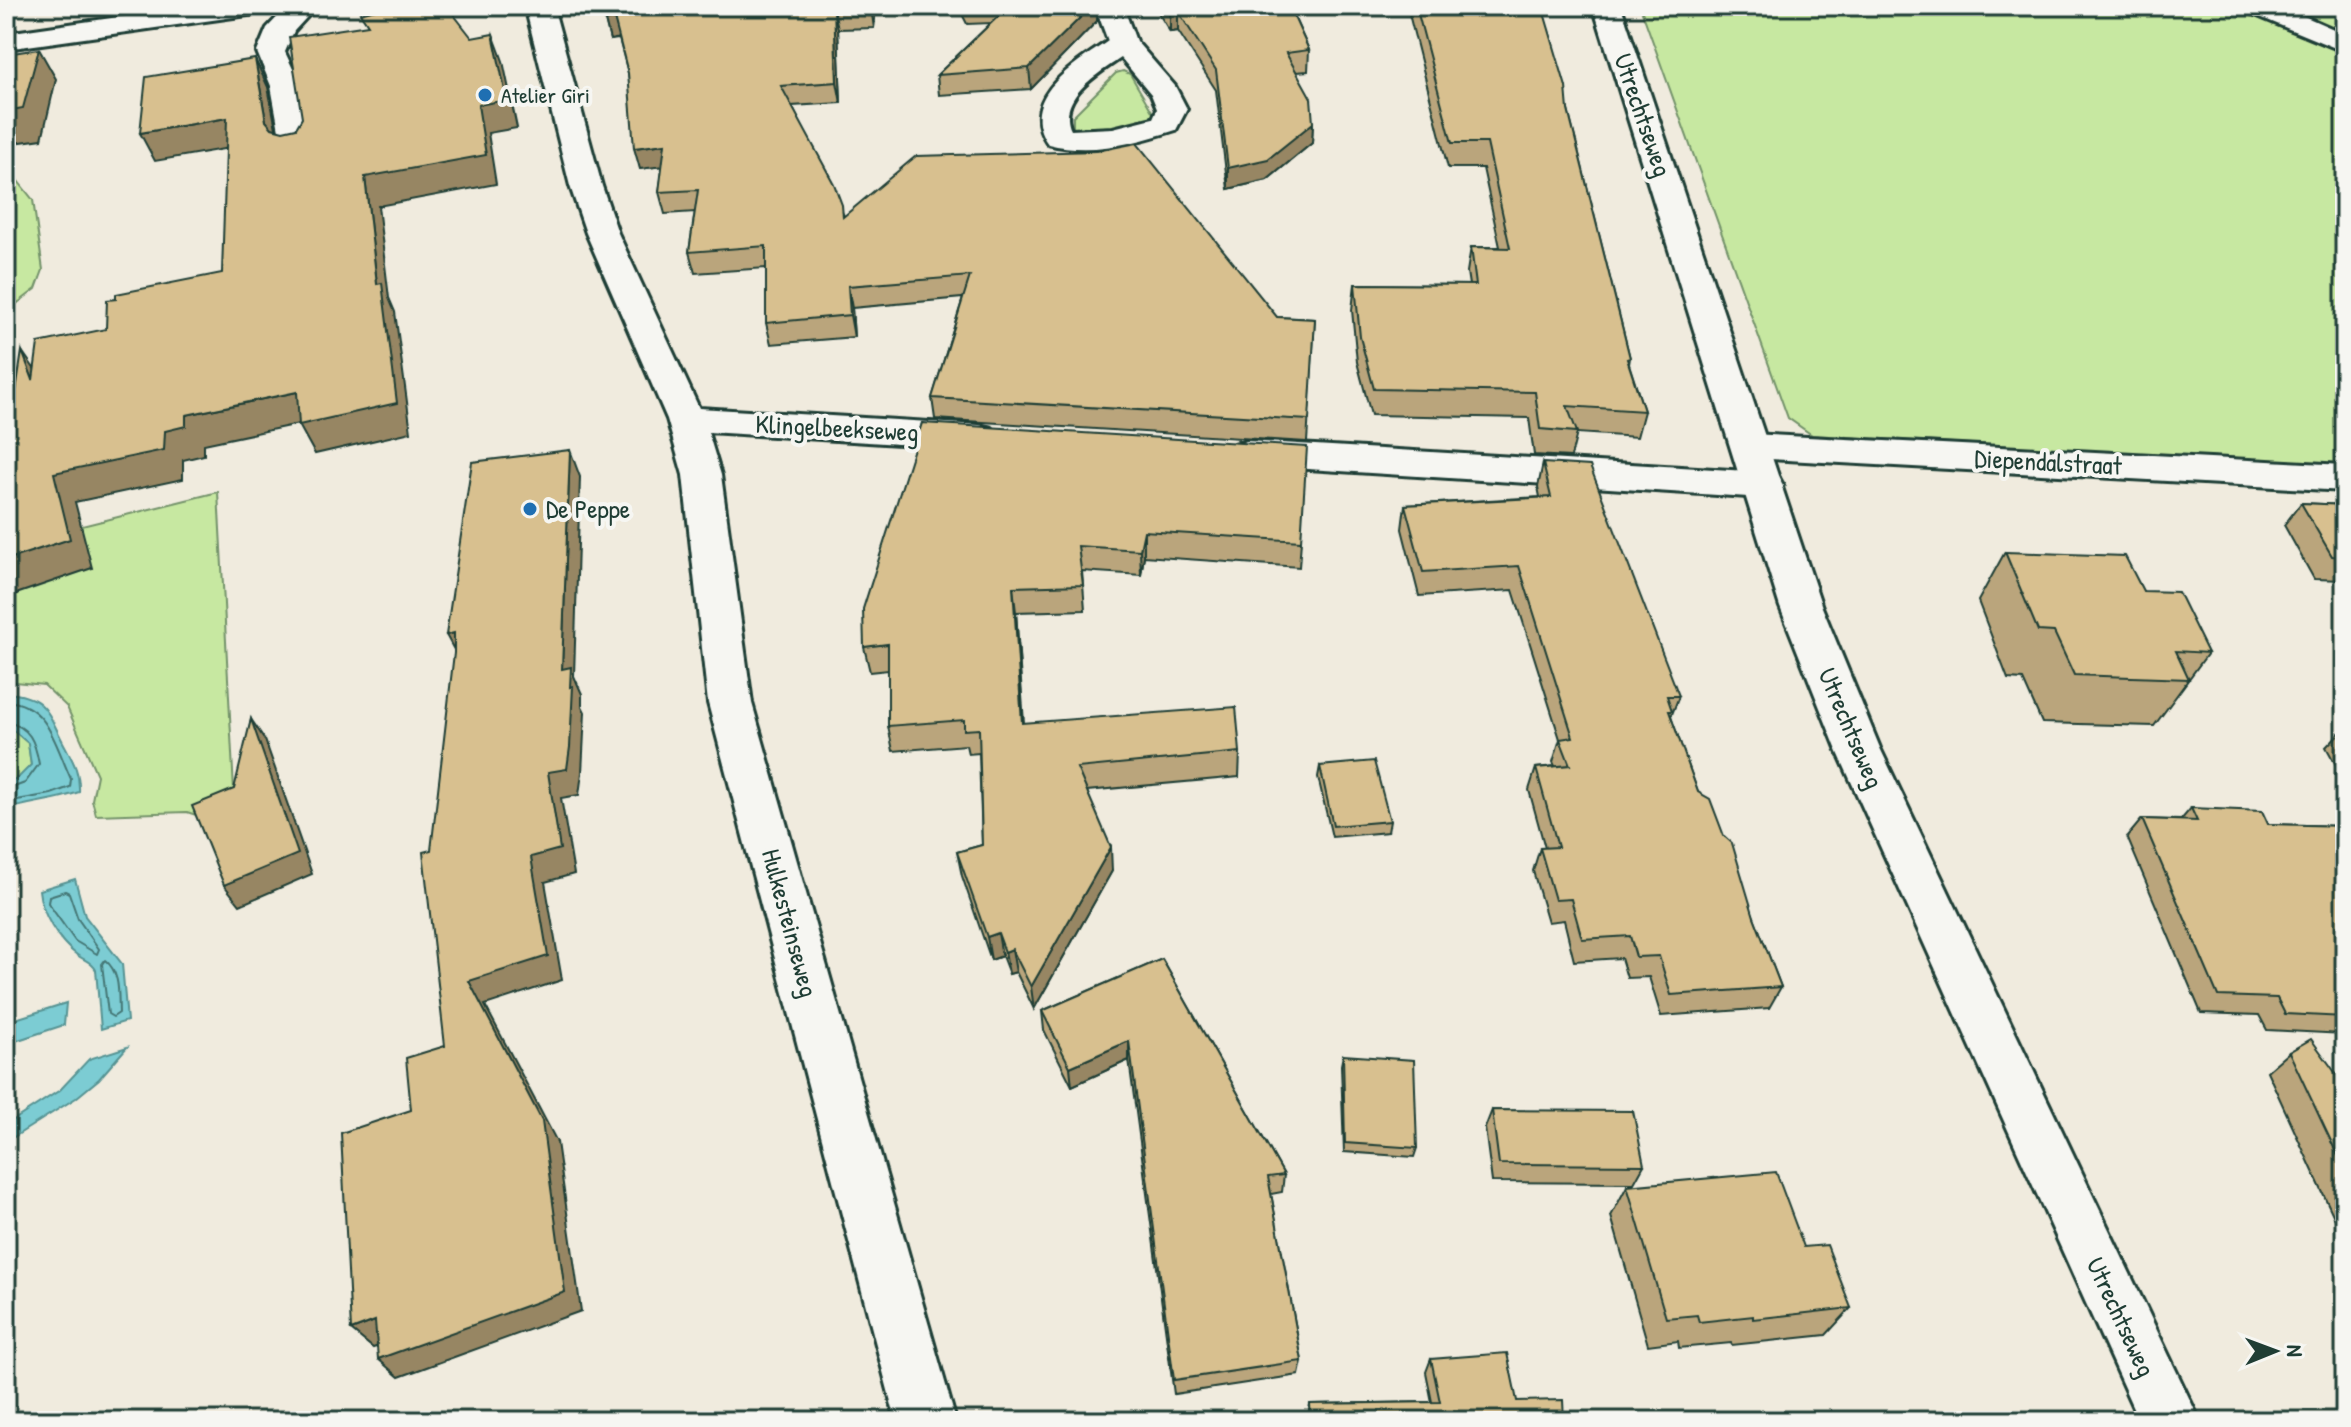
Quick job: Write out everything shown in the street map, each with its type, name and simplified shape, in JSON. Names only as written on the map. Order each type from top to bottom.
[{"type":"street","points":[[6,41],[255,6]]},
{"type":"street","points":[[297,147],[286,86],[271,52],[281,28],[303,6]]},
{"type":"street","points":[[539,6],[581,172],[598,221],[686,419]]},
{"type":"street","points":[[1109,6],[1123,43]]},
{"type":"street","name":"Utrechtseweg","points":[[1607,6],[1801,607],[1858,748],[2170,1421]]},
{"type":"street","points":[[2258,6],[2345,44]]},
{"type":"street","name":"Klingelbeekseweg","points":[[686,419],[1018,439]]},
{"type":"street","name":"Hulkesteinseweg","points":[[686,419],[702,475],[730,703],[926,1421]]},
{"type":"street","points":[[1208,451],[1758,466]]},
{"type":"street","name":"Diependalstraat","points":[[1758,466],[2345,478]]},
{"type":"green space","points":[[1640,6],[2237,6],[2345,52],[2345,465],[1812,435],[1788,418]]},
{"type":"green space","points":[[2276,6],[2345,6],[2345,35]]},
{"type":"green space","points":[[1123,71],[1130,74],[1156,118],[1100,129],[1073,129],[1073,116],[1116,73]]},
{"type":"green space","points":[[6,166],[33,200],[43,270],[36,289],[6,312]]},
{"type":"green space","points":[[218,492],[236,828],[187,812],[96,815],[92,800],[97,775],[67,707],[44,685],[6,681],[6,545]]},
{"type":"green space","points":[[6,729],[14,731],[28,743],[31,765],[20,777],[6,784]]},
{"type":"water","points":[[6,693],[30,698],[44,708],[75,767],[79,792],[6,810],[6,784],[31,765],[28,743],[14,731],[6,729]]},
{"type":"water","points":[[75,879],[85,916],[122,964],[127,1021],[101,1029],[96,970],[57,934],[40,899],[39,890]]},
{"type":"water","points":[[66,1003],[64,1025],[6,1044],[6,1022]]},
{"type":"water","points":[[127,1047],[99,1079],[76,1098],[6,1142],[6,1125],[60,1090],[89,1059]]},
{"type":"building","points":[[387,6],[447,6],[472,38],[493,34],[507,100],[478,105],[486,155],[365,177],[377,284],[382,283],[397,403],[299,425],[297,392],[186,415],[186,426],[165,431],[164,450],[54,473],[70,539],[6,560],[6,457],[22,351],[33,380],[38,343],[106,329],[107,300],[116,299],[116,294],[222,273],[227,118],[140,133],[146,77],[255,59],[266,121],[272,128],[283,131],[296,128],[302,118],[289,37],[368,25],[360,13]]},
{"type":"building","points":[[603,6],[871,6],[834,9],[837,82],[781,86],[834,184],[843,217],[916,156],[1097,151],[1137,143],[1277,317],[1315,319],[1309,420],[932,398],[970,276],[848,286],[850,315],[766,323],[766,246],[689,252],[698,190],[659,192],[665,144],[634,148],[628,73],[614,18],[605,20]]},
{"type":"building","points":[[1009,6],[1092,6],[1029,68],[937,75]]},
{"type":"building","points":[[1166,6],[1289,6],[1309,50],[1286,53],[1311,98],[1313,123],[1268,159],[1228,168],[1216,70],[1178,11],[1170,12]]},
{"type":"building","points":[[1416,6],[1542,6],[1566,87],[1568,110],[1630,358],[1627,359],[1644,411],[1567,406],[1577,432],[1540,429],[1535,392],[1374,389],[1360,337],[1355,284],[1476,285],[1471,247],[1510,248],[1487,143],[1452,143]]},
{"type":"building","points":[[39,49],[23,108],[6,111],[6,54]]},
{"type":"building","points":[[922,423],[1307,447],[1301,541],[1144,531],[1140,550],[1078,546],[1083,585],[1013,587],[1022,723],[1236,707],[1240,752],[1077,768],[1111,847],[1031,987],[1012,949],[1005,952],[998,933],[987,937],[957,852],[982,845],[979,729],[964,730],[964,720],[888,726],[888,644],[864,647],[863,609]]},
{"type":"building","points":[[570,450],[562,669],[571,667],[570,747],[567,769],[548,772],[560,849],[531,857],[548,956],[469,981],[542,1121],[565,1292],[378,1359],[375,1321],[351,1330],[341,1133],[411,1110],[406,1058],[445,1046],[423,852],[431,850],[454,653],[454,633],[446,635],[472,462]]},
{"type":"building","points":[[1543,463],[1590,466],[1679,696],[1667,696],[1672,711],[1669,711],[1698,792],[1710,799],[1724,836],[1732,843],[1754,917],[1781,987],[1671,995],[1659,956],[1636,957],[1630,936],[1582,939],[1571,899],[1555,900],[1540,848],[1558,847],[1536,768],[1570,765],[1560,739],[1573,737],[1519,566],[1423,572],[1405,505],[1551,497]]},
{"type":"building","points":[[2301,503],[2345,505],[2345,557],[2332,556]]},
{"type":"building","points":[[2005,552],[2125,556],[2143,591],[2178,592],[2208,653],[2176,651],[2189,679],[2074,675],[2054,632],[2038,631]]},
{"type":"building","points":[[251,719],[298,854],[224,885],[192,806],[234,789]]},
{"type":"building","points":[[1374,761],[1390,821],[1333,826],[1320,766]]},
{"type":"building","points":[[2191,808],[2262,811],[2268,824],[2345,826],[2345,1017],[2285,1014],[2277,998],[2218,996],[2142,819],[2197,821]]},
{"type":"building","points":[[1162,959],[1284,1175],[1268,1177],[1302,1361],[1174,1380],[1129,1041],[1070,1067],[1042,1011]]},
{"type":"building","points":[[2311,1039],[2345,1086],[2345,1171],[2289,1052]]},
{"type":"building","points":[[1343,1055],[1414,1060],[1417,1148],[1345,1143]]},
{"type":"building","points":[[1492,1110],[1633,1111],[1644,1165],[1499,1164]]},
{"type":"building","points":[[1776,1172],[1804,1247],[1827,1245],[1851,1308],[1699,1322],[1697,1315],[1666,1318],[1627,1186]]},
{"type":"building","points":[[1507,1353],[1517,1401],[1563,1400],[1564,1421],[1311,1421],[1310,1404],[1440,1402],[1431,1359]]},
{"type":"place","name":"Atelier Giri","points":[[485,95]]},
{"type":"place","name":"De Peppe","points":[[530,509]]}]
